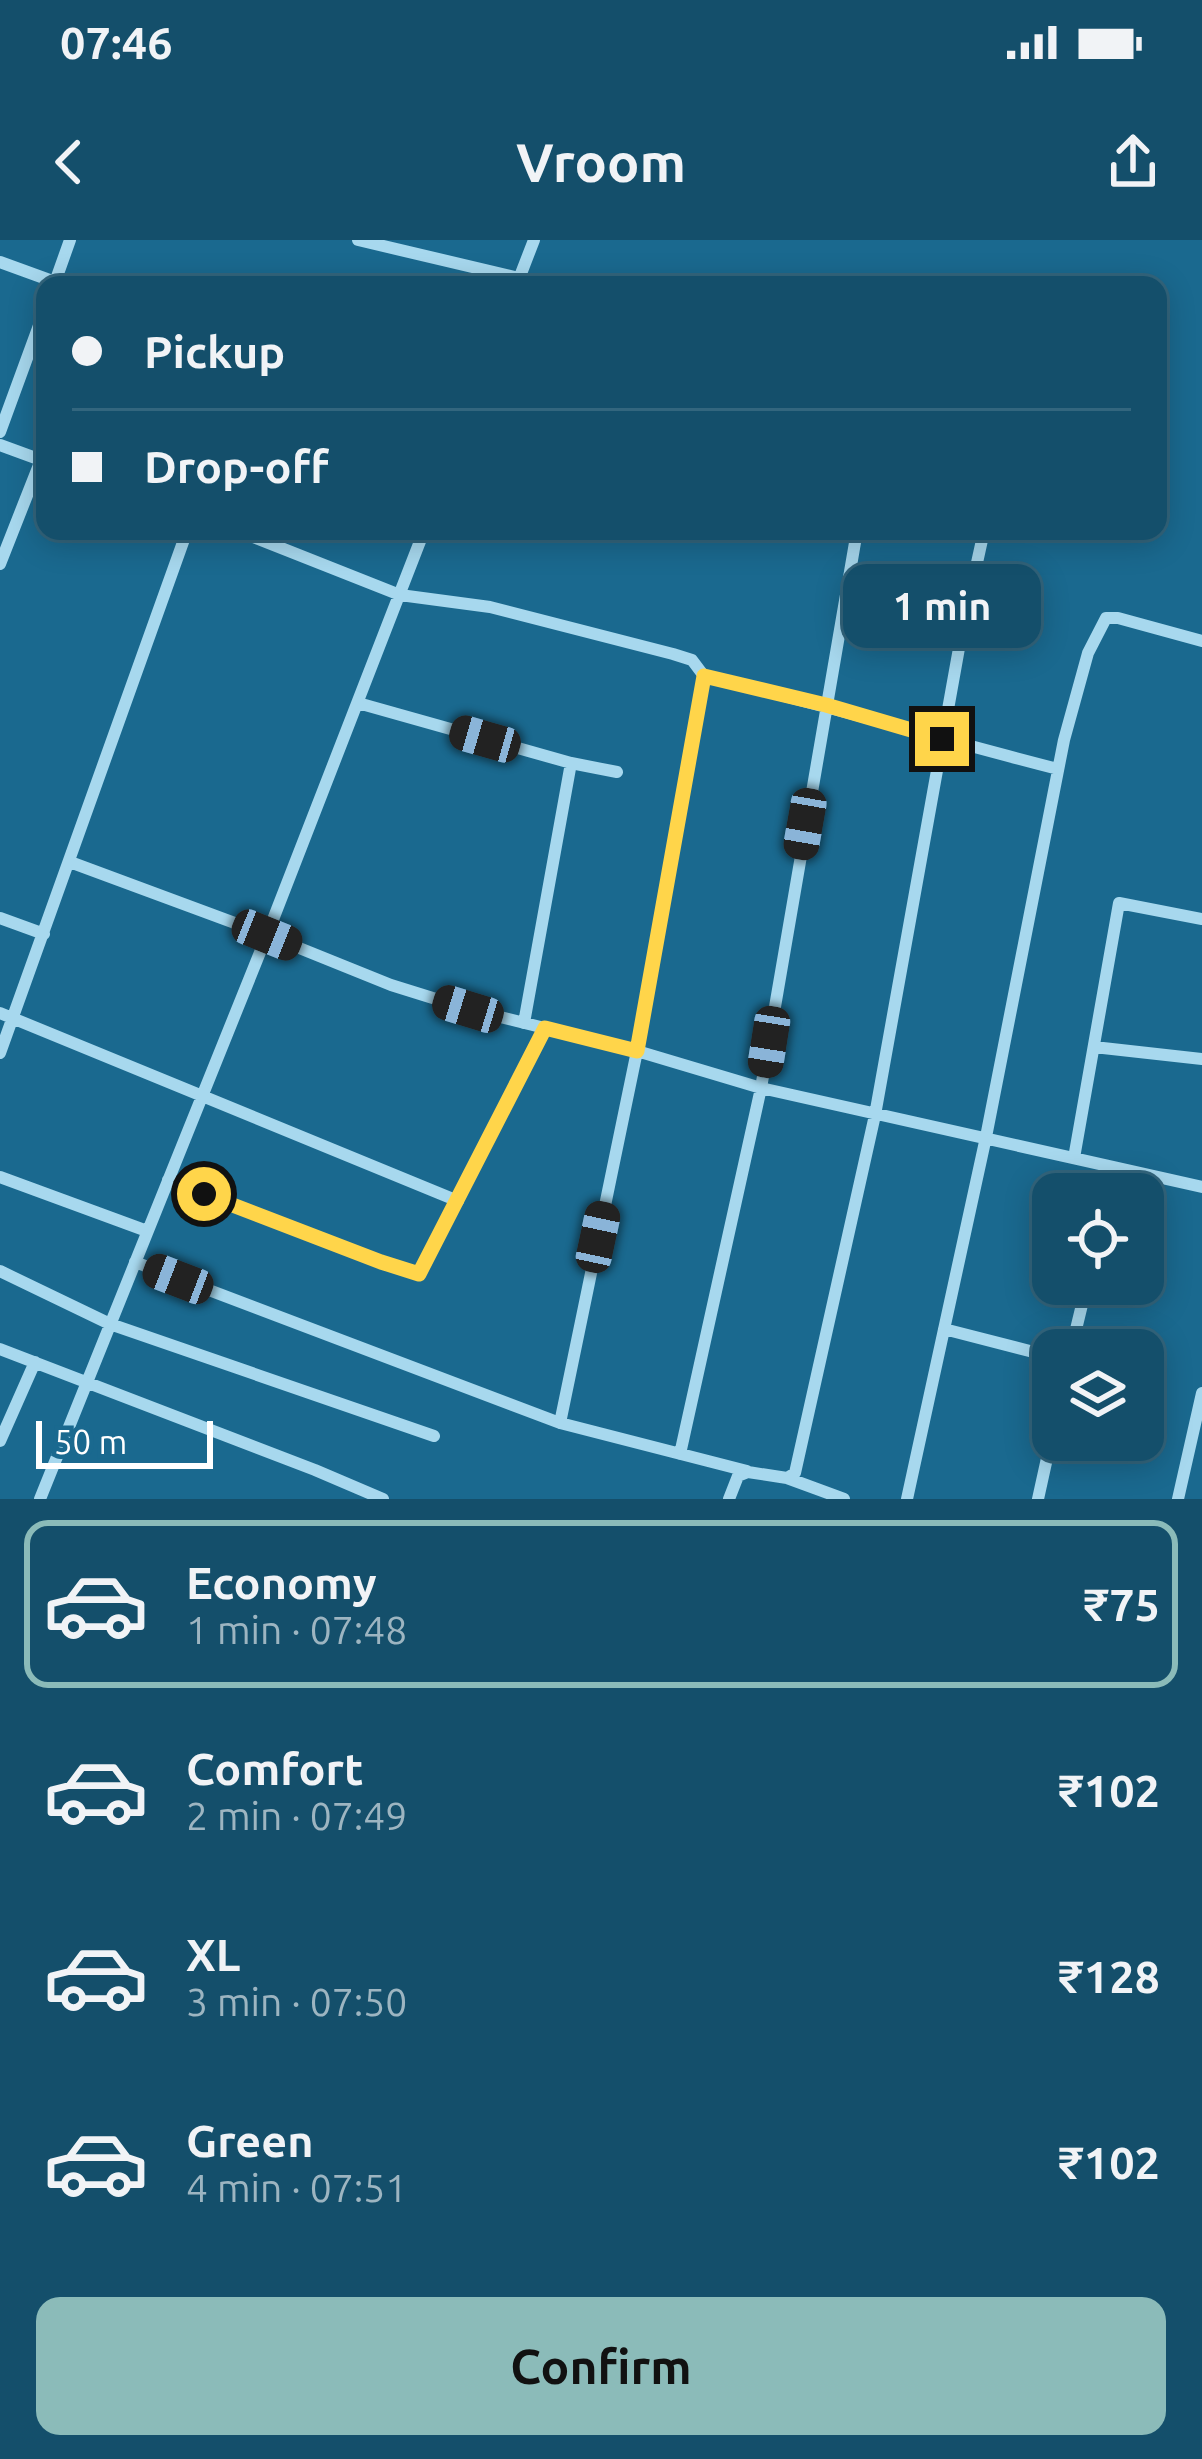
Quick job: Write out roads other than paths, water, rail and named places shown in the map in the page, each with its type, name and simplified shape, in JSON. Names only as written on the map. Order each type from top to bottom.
[{"type":"street","points":[[57,276],[70,240]]},
{"type":"street","points":[[358,240],[495,276]]},
{"type":"street","points":[[520,276],[534,240]]},
{"type":"street","points":[[0,262],[36,277]]},
{"type":"street","points":[[0,432],[36,334]]},
{"type":"street","points":[[0,445],[36,458]]},
{"type":"street","points":[[0,564],[36,477]]},
{"type":"street","points":[[0,1053],[6,1016],[44,934],[184,540]]},
{"type":"street","points":[[261,540],[400,595],[490,607],[674,654],[692,660],[704,676],[1058,769]]},
{"type":"street","points":[[40,1499],[421,540]]},
{"type":"street","points":[[680,1454],[761,1088],[855,540]]},
{"type":"street","points":[[787,1478],[798,1460],[875,1115],[982,540]]},
{"type":"street","points":[[907,1499],[986,1137],[1058,769],[1088,653],[1106,618],[1202,641]]},
{"type":"street","points":[[560,1424],[637,1051],[704,676]]},
{"type":"street","points":[[358,703],[617,772]]},
{"type":"street","points":[[524,1023],[571,763]]},
{"type":"street","points":[[70,862],[391,986],[761,1088],[1202,1187]]},
{"type":"street","points":[[1074,1158],[1119,903],[1202,919]]},
{"type":"street","points":[[0,918],[44,934]]},
{"type":"street","points":[[6,1016],[458,1201]]},
{"type":"street","points":[[168,1180],[419,1274],[545,1028]]},
{"type":"street","points":[[1094,1047],[1202,1059]]},
{"type":"street","points":[[1117,1173],[1118,1168]]},
{"type":"street","points":[[0,1177],[147,1232]]},
{"type":"street","points":[[134,1262],[560,1424],[787,1478],[844,1499]]},
{"type":"street","points":[[0,1271],[110,1324],[434,1436]]},
{"type":"street","points":[[944,1329],[1032,1352]]},
{"type":"street","points":[[0,1349],[383,1499]]},
{"type":"street","points":[[0,1441],[35,1362]]},
{"type":"street","points":[[1178,1499],[1202,1393]]},
{"type":"street","points":[[1038,1499],[1046,1461]]},
{"type":"street","points":[[729,1499],[738,1476],[748,1472]]}]
